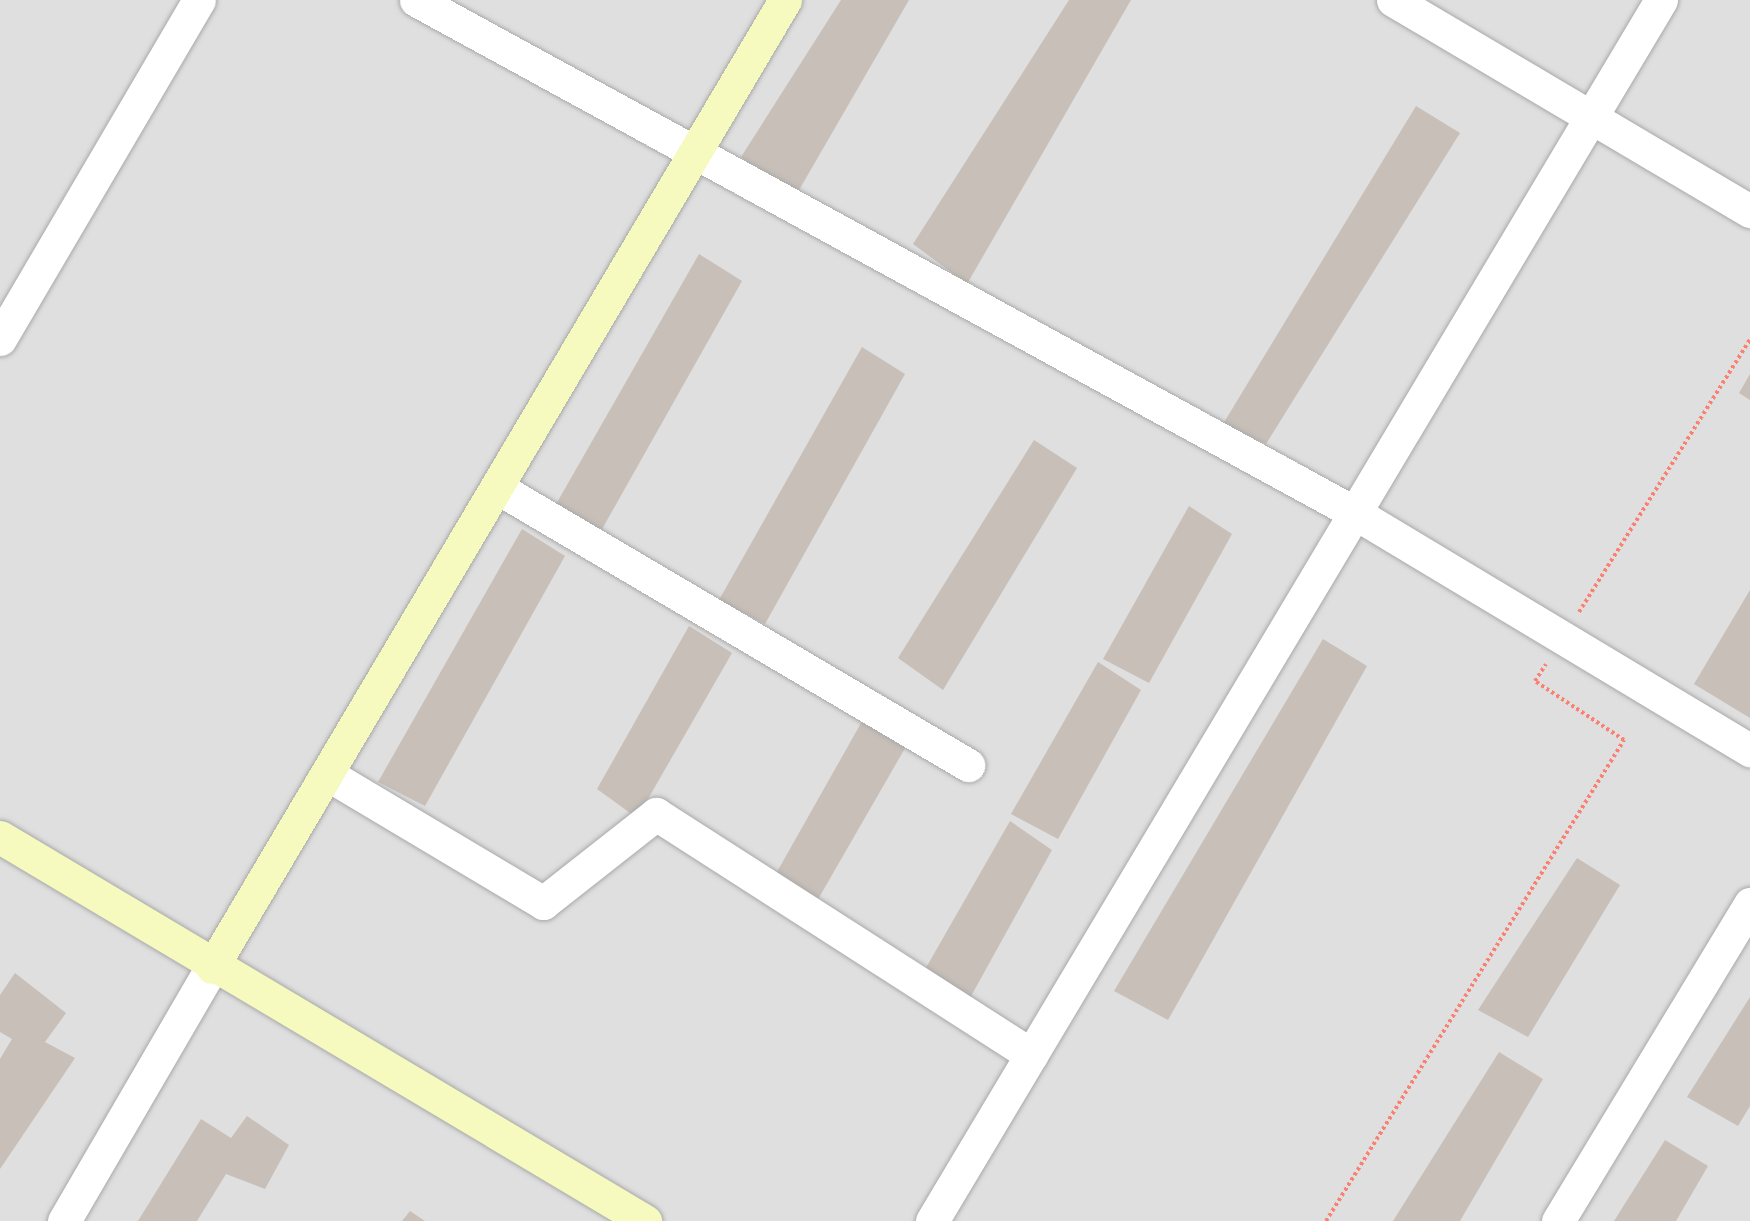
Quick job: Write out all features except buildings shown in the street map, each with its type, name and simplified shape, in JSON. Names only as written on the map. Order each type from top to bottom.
[{"type":"main road","points":[[212,967],[498,488],[785,0]]},
{"type":"main road","points":[[0,837],[212,967],[645,1221]]},
{"type":"street","points":[[0,339],[199,0]]},
{"type":"street","points":[[416,0],[1355,513],[1750,750]]},
{"type":"street","points":[[1393,0],[1593,115],[1750,211]]},
{"type":"street","points":[[932,1221],[1661,0]]},
{"type":"street","points":[[498,488],[968,765]]},
{"type":"street","points":[[327,774],[543,903],[656,814],[1031,1055]]},
{"type":"street","points":[[1558,1221],[1750,904]]},
{"type":"street","points":[[64,1221],[212,967]]},
{"type":"path","points":[[1326,1221],[1624,740],[1535,681],[1750,339]]},
{"type":"shaded area","points":[[0,0],[1750,0],[1750,1221],[0,1221]]}]
